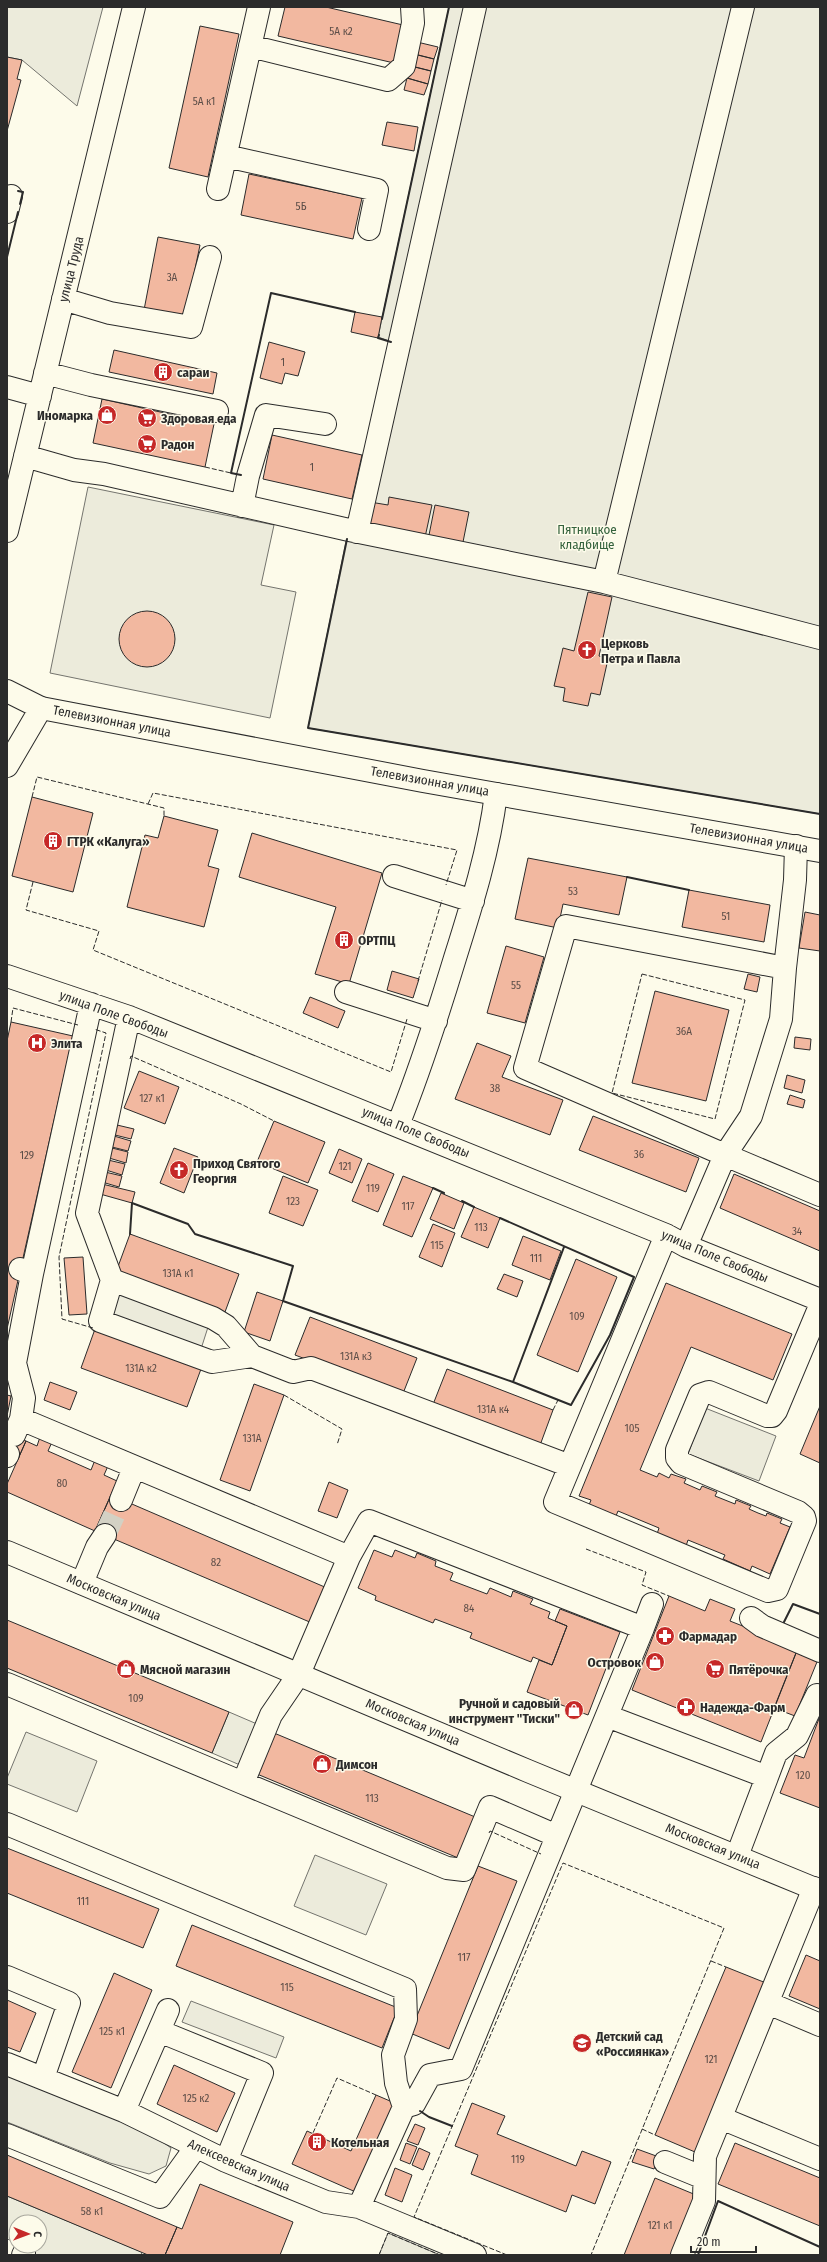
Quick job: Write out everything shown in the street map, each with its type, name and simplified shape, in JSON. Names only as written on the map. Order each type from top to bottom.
[{"type":"street","name":"улица Труда","points":[[7,531],[134,7]]},
{"type":"street","points":[[218,189],[259,7]]},
{"type":"street","points":[[250,46],[388,80],[404,66],[413,23],[412,7]]},
{"type":"street","points":[[357,532],[475,7]]},
{"type":"street","points":[[604,582],[743,7]]},
{"type":"street","points":[[226,156],[377,190],[369,229]]},
{"type":"street","points":[[64,299],[110,313],[191,327],[210,257]]},
{"type":"street","points":[[46,373],[91,385],[217,411]]},
{"type":"street","points":[[7,387],[40,396]]},
{"type":"street","points":[[242,506],[248,476],[266,415],[325,424]]},
{"type":"street","points":[[25,456],[74,470],[104,474],[357,532],[604,582],[820,638]]},
{"type":"street","name":"Телевизионная улица","points":[[7,691],[42,708],[496,794],[820,851]]},
{"type":"street","points":[[7,766],[42,708]]},
{"type":"street","points":[[398,1125],[436,1021],[473,901],[492,829],[496,794]]},
{"type":"street","points":[[686,1246],[725,1155],[751,1116],[781,1019],[795,880],[796,846]]},
{"type":"street","points":[[394,876],[473,901]]},
{"type":"street","points":[[785,968],[566,926],[525,1068],[820,1195]]},
{"type":"street","name":"улица Поле Свободы","points":[[7,976],[129,1017],[398,1125],[666,1235],[686,1246],[820,1300]]},
{"type":"street","points":[[346,992],[436,1021]]},
{"type":"street","points":[[91,1004],[26,1271],[15,1363],[24,1398],[12,1441],[134,1468],[349,1557]]},
{"type":"street","points":[[129,1017],[87,1213],[112,1280],[100,1321],[212,1362],[252,1356]]},
{"type":"street","points":[[666,1235],[555,1502],[768,1591],[777,1589],[805,1521],[804,1516],[798,1512],[681,1463],[677,1458],[677,1450],[700,1395],[704,1392],[709,1392],[767,1416],[772,1416],[776,1412],[820,1306]]},
{"type":"street","points":[[112,1280],[213,1318],[226,1326],[252,1356],[293,1372],[311,1368],[570,1466]]},
{"type":"street","points":[[212,1362],[226,1326]]},
{"type":"street","points":[[121,1500],[134,1468]]},
{"type":"street","points":[[243,1783],[271,1715],[299,1674],[349,1557],[369,1521],[643,1628]]},
{"type":"street","points":[[82,1583],[105,1535]]},
{"type":"street","name":"Московская улица","points":[[7,1552],[817,1889]]},
{"type":"street","points":[[404,2106],[414,2104],[430,2075],[461,2069],[652,1604]]},
{"type":"street","points":[[751,1618],[762,1626],[820,1651]]},
{"type":"street","points":[[7,1684],[447,1868],[464,1870],[490,1807],[557,1836]]},
{"type":"street","points":[[737,1856],[776,1753],[797,1736],[819,1692]]},
{"type":"street","points":[[607,1716],[767,1777]]},
{"type":"street","points":[[7,1824],[405,1989],[406,2019],[393,2055],[396,2083],[404,2106],[359,2206]]},
{"type":"street","points":[[682,2255],[704,2201],[705,2156],[817,1889]]},
{"type":"street","points":[[7,1977],[68,2003],[43,2078]]},
{"type":"street","points":[[768,2003],[820,2025]]},
{"type":"street","points":[[124,2111],[168,2010]]},
{"type":"street","points":[[159,2031],[262,2074],[226,2161]]},
{"type":"street","name":"Алексеевская улица","points":[[7,2064],[124,2111],[226,2161],[326,2202],[359,2206],[476,2255]]},
{"type":"street","points":[[721,2118],[820,2159]]},
{"type":"street","points":[[7,2136],[160,2197],[196,2146]]},
{"type":"street","points":[[665,2162],[704,2178]]},
{"type":"green space","points":[[7,7],[103,7],[77,106],[22,60],[7,57]]},
{"type":"green space","name":"Пятницкое кладбище","points":[[449,7],[820,7],[820,814],[308,728],[351,517],[392,342],[378,337]]},
{"type":"green space","points":[[88,487],[274,525],[261,585],[296,592],[270,718],[50,673]]},
{"type":"green space","points":[[119,1291],[209,1324],[201,1349],[110,1316]]},
{"type":"green space","points":[[705,1408],[776,1436],[759,1481],[688,1454]]},
{"type":"green space","points":[[229,1712],[257,1724],[240,1765],[212,1753]]},
{"type":"green space","points":[[26,1732],[97,1761],[77,1812],[7,1784],[7,1778]]},
{"type":"green space","points":[[315,1855],[387,1884],[366,1935],[294,1906]]},
{"type":"green space","points":[[191,2001],[284,2037],[276,2058],[182,2022]]},
{"type":"green space","points":[[7,2072],[153,2135],[171,2148],[166,2166],[149,2174],[110,2163],[7,2122]]},
{"type":"green space","points":[[7,2196],[142,2252],[141,2255],[32,2255],[31,2254],[48,2254],[48,2214],[8,2214],[7,2239]]},
{"type":"green space","points":[[388,2233],[440,2255],[379,2255]]},
{"type":"building","points":[[285,7],[326,7],[403,25],[394,63],[278,36]]},
{"type":"building","points":[[200,26],[239,34],[208,177],[169,168]]},
{"type":"building","points":[[417,42],[438,47],[434,59],[414,54]]},
{"type":"building","points":[[414,54],[434,59],[431,71],[411,66]]},
{"type":"building","points":[[7,57],[22,60],[17,79],[21,80],[7,131]]},
{"type":"building","points":[[411,66],[431,71],[428,84],[407,78]]},
{"type":"building","points":[[407,78],[428,84],[424,95],[404,90]]},
{"type":"building","points":[[387,122],[418,127],[414,151],[382,145]]},
{"type":"building","points":[[249,174],[362,198],[353,239],[241,215]]},
{"type":"building","points":[[158,237],[200,245],[185,318],[144,310]]},
{"type":"building","points":[[355,312],[382,317],[378,338],[351,332]]},
{"type":"building","points":[[269,342],[305,352],[298,376],[285,373],[282,384],[260,378]]},
{"type":"building","name":"сараи","points":[[114,350],[217,373],[213,394],[109,372]]},
{"type":"building","points":[[102,399],[214,424],[205,467],[93,443]]},
{"type":"building","points":[[272,435],[362,455],[352,499],[263,479]]},
{"type":"building","points":[[389,497],[432,505],[424,542],[365,530],[370,502],[388,505]]},
{"type":"building","points":[[435,505],[469,512],[462,547],[428,540]]},
{"type":"building","name":"Церковь Петра и Павла","points":[[588,592],[612,597],[599,656],[608,659],[600,695],[591,693],[588,706],[563,701],[565,688],[554,686],[563,648],[574,651]]},
{"type":"building","points":[[142,611],[152,611],[167,619],[173,628],[175,639],[173,650],[167,659],[152,667],[142,667],[131,662],[124,655],[119,644],[119,634],[124,623],[131,616]]},
{"type":"building","name":"ГТРК «Калуга»","points":[[32,797],[93,813],[73,892],[12,876]]},
{"type":"building","points":[[164,816],[218,830],[208,866],[219,869],[204,927],[127,907],[145,835],[158,838]]},
{"type":"building","name":"ОРТПЦ","points":[[252,833],[382,873],[349,984],[315,974],[336,907],[239,877]]},
{"type":"building","points":[[528,858],[627,877],[619,915],[563,904],[558,928],[515,919]]},
{"type":"building","points":[[689,890],[770,905],[764,942],[682,927]]},
{"type":"building","points":[[805,912],[820,915],[820,951],[799,948]]},
{"type":"building","points":[[506,946],[544,957],[525,1023],[487,1013]]},
{"type":"building","points":[[392,971],[419,979],[413,998],[387,990]]},
{"type":"building","points":[[748,974],[760,977],[757,992],[744,989]]},
{"type":"building","points":[[655,991],[729,1010],[706,1101],[632,1083]]},
{"type":"building","points":[[310,997],[345,1011],[338,1028],[303,1013]]},
{"type":"building","points":[[11,1022],[73,1036],[7,1329],[7,1041]]},
{"type":"building","points":[[795,1037],[811,1039],[810,1050],[794,1048]]},
{"type":"building","points":[[477,1043],[511,1056],[502,1077],[563,1100],[550,1135],[455,1099]]},
{"type":"building","points":[[139,1071],[179,1087],[165,1124],[124,1108]]},
{"type":"building","points":[[787,1075],[805,1080],[802,1093],[784,1088]]},
{"type":"building","points":[[790,1095],[805,1100],[803,1108],[787,1104]]},
{"type":"building","points":[[593,1116],[699,1158],[686,1192],[579,1150]]},
{"type":"building","points":[[274,1121],[325,1142],[308,1183],[257,1162]]},
{"type":"building","points":[[117,1125],[134,1129],[131,1139],[115,1135]]},
{"type":"building","points":[[114,1136],[131,1141],[128,1151],[112,1147]]},
{"type":"building","points":[[112,1148],[128,1152],[126,1163],[109,1158]]},
{"type":"building","name":"Приход Святого Георгия","points":[[174,1148],[198,1157],[184,1193],[160,1183]]},
{"type":"building","points":[[339,1149],[362,1159],[352,1183],[329,1173]]},
{"type":"building","points":[[108,1160],[125,1164],[122,1175],[106,1170]]},
{"type":"building","points":[[368,1163],[394,1174],[378,1212],[352,1201]]},
{"type":"building","points":[[105,1172],[122,1176],[119,1187],[102,1182]]},
{"type":"building","points":[[734,1174],[820,1211],[820,1251],[720,1208]]},
{"type":"building","points":[[283,1176],[318,1190],[303,1226],[269,1213]]},
{"type":"building","points":[[403,1176],[433,1188],[412,1237],[383,1225]]},
{"type":"building","points":[[102,1184],[135,1192],[132,1203],[100,1194]]},
{"type":"building","points":[[441,1193],[464,1203],[454,1229],[430,1219]]},
{"type":"building","points":[[474,1207],[500,1218],[488,1248],[461,1237]]},
{"type":"building","points":[[433,1224],[455,1233],[442,1267],[419,1257]]},
{"type":"building","points":[[130,1234],[239,1274],[225,1312],[116,1272]]},
{"type":"building","points":[[523,1236],[561,1251],[550,1280],[512,1265]]},
{"type":"building","points":[[83,1257],[87,1314],[69,1315],[64,1258]]},
{"type":"building","points":[[576,1259],[617,1277],[578,1372],[537,1355]]},
{"type":"building","points":[[504,1274],[523,1281],[517,1297],[497,1289]]},
{"type":"building","points":[[666,1283],[792,1334],[773,1380],[691,1347],[640,1470],[657,1477],[659,1473],[669,1478],[671,1474],[686,1479],[684,1483],[700,1490],[702,1486],[717,1492],[715,1496],[735,1504],[736,1500],[751,1506],[749,1509],[758,1513],[766,1516],[767,1513],[782,1519],[780,1523],[790,1527],[770,1574],[752,1566],[750,1571],[723,1559],[725,1555],[688,1540],[686,1546],[657,1534],[659,1528],[618,1511],[616,1516],[589,1505],[591,1500],[579,1496]]},
{"type":"building","points":[[257,1292],[283,1301],[270,1341],[244,1332]]},
{"type":"building","points":[[310,1317],[417,1358],[402,1396],[295,1355]]},
{"type":"building","points":[[95,1329],[201,1369],[187,1407],[81,1368]]},
{"type":"building","points":[[447,1369],[553,1410],[539,1448],[432,1407]]},
{"type":"building","points":[[50,1382],[77,1392],[70,1410],[44,1400]]},
{"type":"building","points":[[254,1384],[284,1395],[250,1491],[220,1480]]},
{"type":"building","points":[[7,1395],[11,1396],[7,1416]]},
{"type":"building","points":[[820,1406],[820,1463],[800,1454]]},
{"type":"building","points":[[7,1432],[26,1441],[18,1459],[7,1454]]},
{"type":"building","points":[[40,1437],[52,1442],[48,1451],[91,1470],[95,1460],[108,1466],[104,1475],[117,1481],[95,1531],[7,1492],[7,1484],[26,1441],[37,1446]]},
{"type":"building","points":[[329,1482],[348,1490],[337,1518],[318,1511]]},
{"type":"building","points":[[111,1495],[327,1588],[312,1623],[95,1531]]},
{"type":"building","points":[[374,1550],[392,1557],[395,1550],[415,1558],[417,1553],[436,1561],[435,1566],[453,1573],[450,1580],[487,1594],[490,1588],[511,1597],[513,1591],[533,1599],[530,1604],[550,1612],[548,1618],[567,1626],[552,1665],[533,1657],[531,1662],[470,1638],[472,1633],[435,1619],[433,1623],[375,1600],[376,1596],[358,1588]]},
{"type":"building","name":"Пятёрочка","points":[[669,1596],[705,1611],[710,1599],[735,1609],[730,1621],[798,1648],[761,1742],[632,1690]]},
{"type":"building","points":[[560,1609],[620,1632],[588,1715],[527,1692],[539,1660],[552,1665],[567,1626],[555,1621]]},
{"type":"building","points":[[7,1620],[229,1712],[212,1753],[7,1668]]},
{"type":"building","points":[[798,1648],[819,1657],[795,1716],[774,1708]]},
{"type":"building","points":[[820,1716],[820,1808],[780,1793],[795,1755],[804,1758]]},
{"type":"building","points":[[274,1733],[480,1819],[463,1860],[257,1774]]},
{"type":"building","points":[[7,1848],[159,1909],[143,1948],[7,1893]]},
{"type":"building","points":[[478,1866],[517,1881],[449,2049],[410,2033]]},
{"type":"building","points":[[192,1925],[398,2008],[382,2048],[176,1966]]},
{"type":"building","points":[[806,1955],[820,1961],[820,2009],[789,1996]]},
{"type":"building","points":[[726,1967],[766,1983],[695,2152],[655,2135]]},
{"type":"building","points":[[114,1973],[152,1990],[111,2088],[72,2072]]},
{"type":"building","points":[[7,2000],[36,2013],[20,2052],[7,2047]]},
{"type":"building","points":[[174,2065],[235,2093],[217,2132],[157,2104]]},
{"type":"building","name":"Котельная","points":[[376,2095],[397,2104],[358,2193],[292,2164],[307,2131],[351,2151]]},
{"type":"building","points":[[472,2103],[505,2116],[497,2134],[576,2166],[582,2151],[611,2162],[595,2204],[572,2195],[566,2212],[471,2174],[478,2155],[455,2146]]},
{"type":"building","points":[[415,2124],[425,2128],[418,2145],[407,2141]]},
{"type":"building","points":[[406,2143],[417,2147],[410,2164],[400,2160]]},
{"type":"building","points":[[735,2143],[820,2178],[820,2226],[718,2184]]},
{"type":"building","points":[[419,2148],[430,2153],[423,2170],[412,2165]]},
{"type":"building","points":[[637,2149],[659,2157],[654,2169],[632,2162]]},
{"type":"building","points":[[7,2155],[177,2227],[165,2255],[148,2255],[7,2196]]},
{"type":"building","points":[[395,2168],[412,2175],[402,2202],[385,2195]]},
{"type":"building","points":[[655,2178],[696,2195],[672,2255],[624,2255]]},
{"type":"building","points":[[200,2184],[293,2222],[280,2255],[165,2255],[177,2227],[182,2229]]},
{"type":"tunnel","points":[[105,1535],[121,1500]]},
{"type":"fence","points":[[205,467],[231,473]]},
{"type":"fence","points":[[32,797],[37,777],[164,808],[164,816]]},
{"type":"fence","points":[[148,804],[153,793],[457,850],[446,885]]},
{"type":"fence","points":[[33,882],[26,910],[99,931],[93,950],[391,1072],[407,1019]]},
{"type":"fence","points":[[418,981],[442,900]]},
{"type":"fence","points":[[642,974],[745,1000],[715,1119],[612,1093],[642,974]]},
{"type":"fence","points":[[11,1022],[13,1008],[78,1025]]},
{"type":"fence","points":[[93,1328],[62,1319],[59,1257],[106,1033],[94,1029]]},
{"type":"fence","points":[[130,1059],[131,1056],[241,1104],[274,1121]]},
{"type":"fence","points":[[284,1395],[342,1429],[337,1445]]},
{"type":"fence","points":[[553,1410],[558,1400]]},
{"type":"fence","points":[[586,1549],[646,1572],[642,1585],[669,1596]]},
{"type":"fence","points":[[489,1833],[490,1831],[541,1854]]},
{"type":"fence","points":[[507,2255],[414,2217],[563,1863],[724,1928],[591,2255]]},
{"type":"fence","points":[[711,1961],[726,1967]]},
{"type":"fence","points":[[313,2133],[337,2078],[376,2095]]},
{"type":"fence","points":[[642,2129],[655,2135]]},
{"type":"fence","points":[[379,2255],[388,2233],[440,2255]]},
{"type":"wall","points":[[382,319],[449,7]]},
{"type":"wall","points":[[18,191],[23,192],[20,204]]},
{"type":"wall","points":[[7,257],[18,212]]},
{"type":"wall","points":[[241,475],[231,473],[271,293],[355,312]]},
{"type":"wall","points":[[379,335],[378,338],[391,342]]},
{"type":"wall","points":[[347,539],[308,728],[820,814]]},
{"type":"wall","points":[[627,877],[689,890]]},
{"type":"wall","points":[[433,1188],[444,1193]]},
{"type":"wall","points":[[462,1201],[474,1207]]},
{"type":"wall","points":[[130,1234],[132,1203],[188,1224],[195,1234],[293,1266],[283,1301],[513,1382],[571,1405],[610,1335],[634,1277],[500,1218]]},
{"type":"wall","points":[[513,1382],[564,1247]]},
{"type":"wall","points":[[784,1622],[793,1604],[820,1614]]},
{"type":"wall","points":[[420,2111],[429,2117],[452,2126]]},
{"type":"wall","points":[[698,2255],[718,2201],[820,2247]]},
{"type":"place","name":"сараи","points":[[163,372]]},
{"type":"place","name":"Иномарка","points":[[107,415]]},
{"type":"place","name":"Здоровая еда","points":[[147,418]]},
{"type":"place","name":"Радон","points":[[147,444]]},
{"type":"place","name":"Церковь Петра и Павла","points":[[587,650]]},
{"type":"place","name":"ГТРК «Калуга»","points":[[53,841]]},
{"type":"place","name":"ОРТПЦ","points":[[344,940]]},
{"type":"place","name":"Элита","points":[[37,1043]]},
{"type":"place","name":"Приход Святого Георгия","points":[[179,1170]]},
{"type":"place","name":"Фармадар","points":[[665,1636]]},
{"type":"place","name":"Островок","points":[[655,1662]]},
{"type":"place","name":"Мясной магазин","points":[[126,1669]]},
{"type":"place","name":"Пятёрочка","points":[[715,1669]]},
{"type":"place","name":"Надежда-Фарм","points":[[686,1707]]},
{"type":"place","name":"Ручной и садовый инструмент \"Тиски\"","points":[[574,1710]]},
{"type":"place","name":"Димсон","points":[[322,1764]]},
{"type":"place","name":"Детский сад «Россиянка»","points":[[582,2043]]},
{"type":"place","name":"Котельная","points":[[317,2142]]}]
